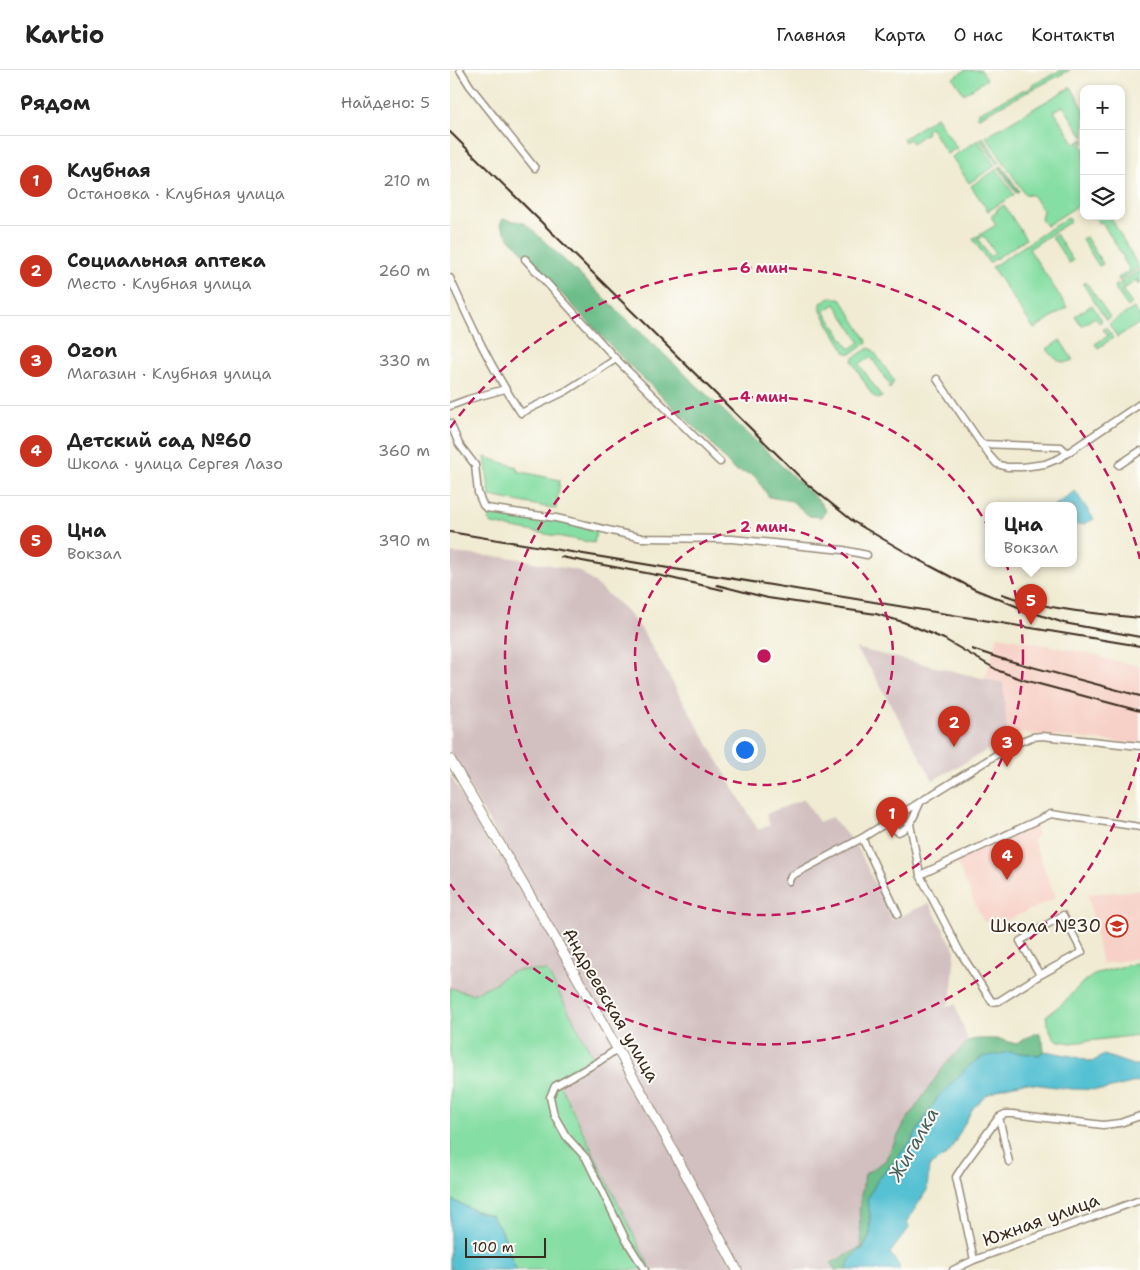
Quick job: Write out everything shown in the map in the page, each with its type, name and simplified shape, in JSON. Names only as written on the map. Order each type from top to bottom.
[{"type":"street","points":[[460,70],[470,86],[535,168]]},
{"type":"street","points":[[525,259],[616,359],[720,462]]},
{"type":"street","points":[[450,278],[473,329],[505,389],[521,413],[566,391],[616,359]]},
{"type":"street","points":[[937,379],[981,444],[997,464],[1007,467],[1044,464],[1060,458],[1140,404]]},
{"type":"street","points":[[450,406],[505,389]]},
{"type":"street","points":[[450,423],[460,444],[475,465],[478,492],[482,505],[486,508],[556,518],[642,538],[732,539],[843,550],[867,555]]},
{"type":"street","points":[[981,444],[1061,447],[1067,454]]},
{"type":"street","points":[[1119,464],[1140,451]]},
{"type":"street","points":[[789,881],[791,876],[862,838],[1012,745],[1032,737],[1042,736],[1140,746]]},
{"type":"street","name":"Андреевская улица","points":[[450,759],[617,1049],[737,1270]]},
{"type":"street","points":[[893,819],[894,828],[898,832],[905,830],[922,801]]},
{"type":"street","points":[[920,875],[1051,814],[1140,826]]},
{"type":"street","points":[[910,824],[920,875],[960,952],[992,1002],[999,1001],[1040,975],[1082,952],[1063,915],[1020,941],[1040,975]]},
{"type":"street","points":[[862,838],[898,914]]},
{"type":"street","points":[[617,1049],[598,1062],[554,1086],[550,1097],[554,1115],[566,1136],[586,1158],[626,1240],[645,1270]]},
{"type":"street","points":[[974,1260],[956,1177],[999,1118],[1005,1114],[1013,1114],[1103,1125],[1120,1123],[1140,1116]]},
{"type":"street","points":[[999,1118],[1009,1162]]},
{"type":"street","name":"Южная улица","points":[[953,1270],[974,1260],[1140,1200]]},
{"type":"shaded area","points":[[450,553],[514,558],[580,571],[625,609],[642,630],[758,830],[770,825],[766,814],[804,799],[819,822],[832,817],[859,850],[892,920],[929,903],[955,950],[951,1000],[945,1007],[955,1004],[968,1041],[944,1066],[885,1161],[865,1174],[859,1217],[862,1247],[831,1262],[835,1270],[651,1270],[507,974],[494,984],[472,994],[450,988],[450,775],[498,856],[506,851],[450,754]]},
{"type":"shaded area","points":[[998,636],[1102,656],[1102,658],[1140,666],[1140,744],[1021,733],[1008,739],[1003,683],[985,679]]},
{"type":"shaded area","points":[[855,648],[1003,683],[1008,739],[933,780],[872,671]]},
{"type":"shaded area","points":[[1034,825],[1038,835],[1033,840],[1056,898],[998,924],[983,921],[956,861]]},
{"type":"shaded area","name":"Школа №30","points":[[1140,890],[1140,958],[1102,964],[1088,894]]},
{"type":"green space","points":[[965,70],[981,70],[987,79],[964,94],[953,78]]},
{"type":"green space","points":[[1061,70],[1070,70],[979,117],[977,116],[978,113],[1030,88],[1032,85]]},
{"type":"green space","points":[[1071,87],[1080,102],[1080,132],[1063,106],[1054,111],[1075,144],[1080,141],[1080,205],[1046,226],[1041,219],[1043,210],[1032,195],[1025,194],[986,136]]},
{"type":"green space","points":[[936,117],[957,148],[947,154],[930,127],[926,130],[927,133],[912,143],[910,139],[905,142],[903,139]]},
{"type":"green space","points":[[983,137],[1000,163],[997,164],[980,139]]},
{"type":"green space","points":[[978,140],[995,166],[969,183],[952,157]]},
{"type":"green space","points":[[1002,166],[1019,191],[1016,193],[999,167]]},
{"type":"green space","points":[[997,169],[1014,195],[988,211],[971,186]]},
{"type":"green space","points":[[1004,205],[1026,239],[989,263],[973,239],[996,225],[991,216],[997,212],[996,210]],"holes":[[[984,236],[995,253],[990,257],[978,239]]]},
{"type":"green space","points":[[1068,217],[1071,221],[1029,249],[1067,307],[1034,329],[992,267]]},
{"type":"green space","points":[[503,219],[525,223],[818,500],[826,511],[821,517],[809,516],[792,501],[769,497],[754,475],[734,470],[711,443],[624,360],[509,238],[500,224]]},
{"type":"green space","points":[[1097,220],[1112,220],[1139,268],[1119,281],[1118,278],[1130,270],[1102,222],[1099,223]]},
{"type":"green space","points":[[1056,234],[1073,261],[1069,263],[1052,237]]},
{"type":"green space","points":[[1086,237],[1103,264],[1099,266],[1082,239]]},
{"type":"green space","points":[[1140,270],[1140,285],[1137,280],[1124,289],[1120,283]]},
{"type":"green space","points":[[1086,282],[1110,317],[1106,320],[1083,284]]},
{"type":"green space","points":[[1118,284],[1132,304],[1128,307],[1114,287]]},
{"type":"green space","points":[[832,297],[841,299],[867,343],[852,353],[846,353],[821,311],[821,303]],"holes":[[[835,304],[860,342],[850,349],[824,311]]]},
{"type":"green space","points":[[1092,305],[1102,321],[1099,323],[1095,317],[1082,326],[1075,316]]},
{"type":"green space","points":[[1134,308],[1140,317],[1140,323],[1117,337],[1109,324]]},
{"type":"green space","points":[[1106,327],[1113,338],[1098,348],[1095,344],[1108,336],[1103,329]]},
{"type":"green space","points":[[1060,340],[1073,360],[1061,362],[1047,349]]},
{"type":"green space","points":[[869,348],[873,350],[894,381],[890,389],[888,387],[890,385],[871,357],[859,364],[882,397],[878,399],[872,395],[852,361],[853,358]]},
{"type":"green space","points":[[485,457],[517,467],[517,471],[560,480],[556,509],[490,496]]},
{"type":"green space","points":[[494,511],[555,519],[597,531],[594,543],[492,524],[488,520]]},
{"type":"green space","points":[[1140,962],[1140,1035],[1071,1043],[1055,1040],[1048,1026],[1046,1016],[1063,1003],[1082,983],[1097,973]]},
{"type":"green space","points":[[518,970],[547,971],[596,1062],[559,1083],[651,1270],[516,1270],[502,1231],[491,1215],[478,1212],[450,1199],[450,988],[472,994],[494,984],[507,974]]},
{"type":"green space","points":[[1035,1033],[1039,1033],[1043,1042],[1044,1051],[1039,1055],[1010,1052],[938,1097],[910,1143],[877,1181],[868,1200],[870,1235],[865,1246],[850,1259],[847,1270],[835,1270],[831,1263],[862,1247],[859,1208],[865,1174],[885,1161],[904,1124],[944,1066],[968,1041],[999,1039],[1016,1044]]},
{"type":"water","points":[[1075,491],[1094,519],[1084,524],[1077,525],[1077,502],[1060,502]]},
{"type":"water","name":"Жигалка","points":[[1044,1051],[1092,1062],[1104,1055],[1133,1065],[1140,1065],[1140,1081],[1103,1090],[1072,1089],[1024,1083],[1005,1087],[987,1095],[973,1108],[949,1153],[929,1166],[927,1190],[907,1221],[909,1228],[890,1253],[899,1266],[899,1270],[847,1270],[850,1259],[865,1246],[870,1235],[870,1214],[867,1200],[877,1181],[910,1143],[938,1097],[969,1066],[982,1057],[1010,1052],[1039,1055]]},
{"type":"water","points":[[450,1199],[478,1212],[491,1215],[502,1231],[516,1270],[450,1270]]},
{"type":"railway","points":[[450,132],[807,484],[854,522],[974,589],[1028,611],[1064,623],[1140,637]]},
{"type":"railway","points":[[450,532],[1140,646]]},
{"type":"railway","points":[[561,557],[662,576],[723,590]]},
{"type":"railway","points":[[717,585],[768,598],[876,614],[903,622],[944,639],[999,671],[1024,680],[1140,711]]},
{"type":"railway","points":[[1002,594],[1052,607],[1140,618]]},
{"type":"railway","points":[[972,649],[1140,696]]},
{"type":"place","name":"Цна","points":[[1031,625]]},
{"type":"place","name":"Социальная аптека","points":[[954,747]]},
{"type":"place","name":"Ozon","points":[[1007,767]]},
{"type":"place","name":"Клубная","points":[[892,838]]},
{"type":"place","name":"Детский сад №60","points":[[1007,880]]},
{"type":"place","name":"Школа №30","points":[[1117,926]]}]
